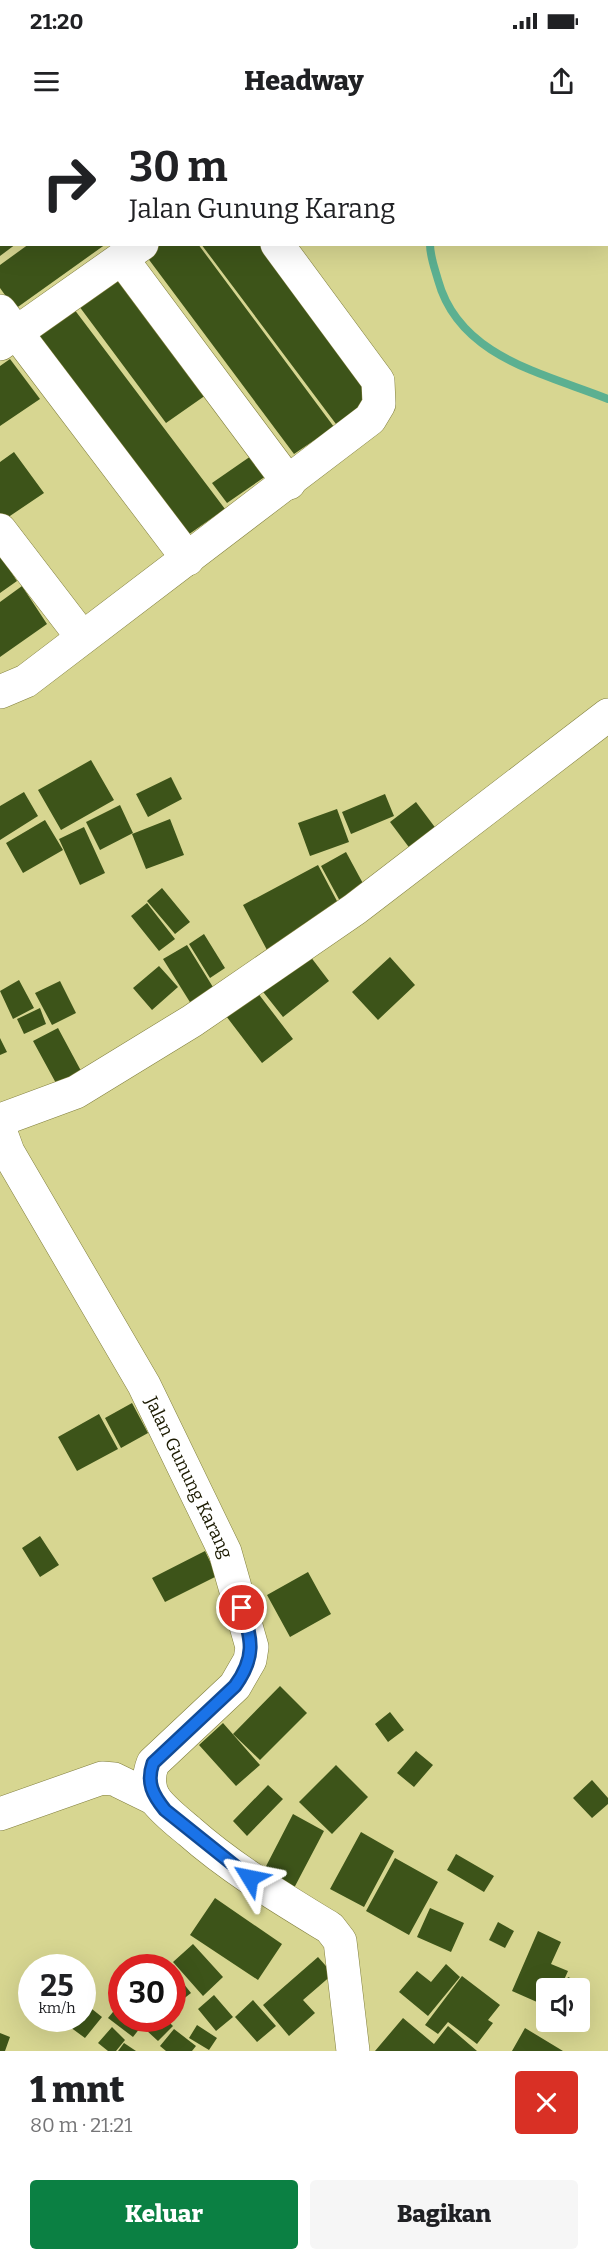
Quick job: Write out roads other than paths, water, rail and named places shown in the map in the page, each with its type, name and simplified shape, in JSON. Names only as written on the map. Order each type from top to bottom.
[{"type":"street","points":[[0,692],[26,681],[289,483],[370,419],[378,404],[380,392],[378,381],[279,246]]},
{"type":"street","points":[[188,559],[5,329],[132,252],[289,483]]},
{"type":"street","points":[[0,530],[82,637]]},
{"type":"street","points":[[0,1120],[75,1092],[192,1021],[355,909],[608,716]]},
{"type":"street","name":"Jalan Gunung Karang","points":[[3,1147],[144,1385],[225,1552],[248,1626],[252,1647],[250,1660],[243,1675],[235,1686],[153,1763],[149,1781],[155,1798]]},
{"type":"street","points":[[0,1814],[102,1778],[114,1779],[155,1798],[165,1810],[236,1870],[330,1928],[335,1934],[340,1941],[344,1956],[353,2051]]},
{"type":"waterway","points":[[430,246],[438,280],[449,306],[464,327],[484,345],[506,359],[531,370],[608,399]]}]
